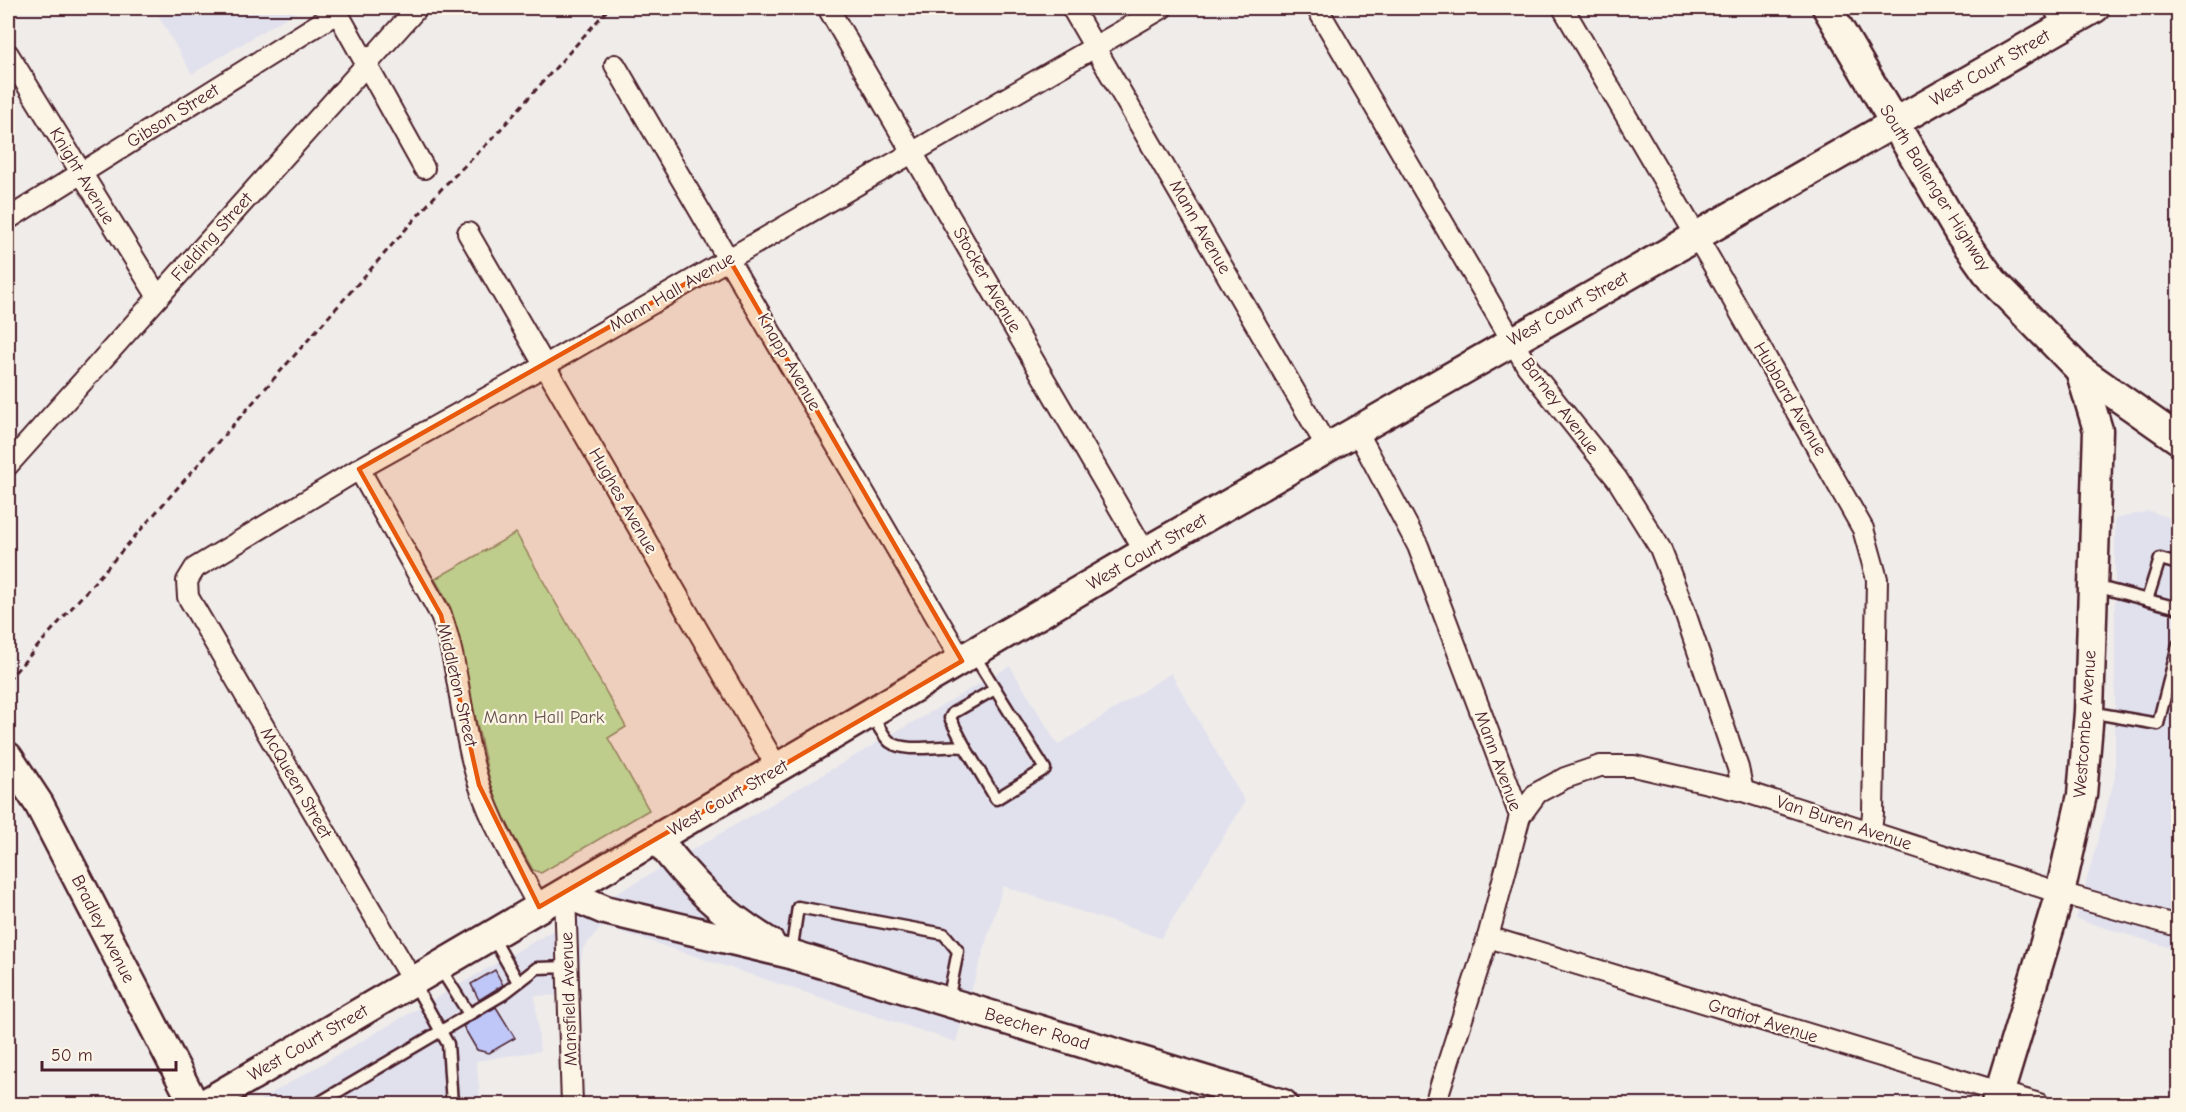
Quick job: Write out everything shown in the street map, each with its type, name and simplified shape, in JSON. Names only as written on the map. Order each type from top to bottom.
[{"type":"street","name":"Fielding Street","points":[[8,465],[417,8]]},
{"type":"street","name":"Stocker Avenue","points":[[828,8],[1145,552]]},
{"type":"street","name":"Mann Avenue","points":[[1072,8],[1327,447]]},
{"type":"street","name":"Mann Hall Avenue","points":[[187,581],[195,568],[359,469],[544,366],[1162,8]]},
{"type":"street","name":"Barney Avenue","points":[[1317,8],[1527,366],[1617,479],[1660,548],[1682,604],[1738,768],[1743,791]]},
{"type":"street","name":"Hubbard Avenue","points":[[1563,8],[1863,529],[1877,579],[1871,831]]},
{"type":"street","name":"South Ballenger Highway","points":[[1827,8],[1959,233],[1994,281],[2080,370],[2178,439]]},
{"type":"street","name":"West Court Street","points":[[204,1104],[968,658],[1145,552],[1512,340],[1895,124],[2059,16],[2094,8]]},
{"type":"street","points":[[337,10],[424,168]]},
{"type":"street","name":"Gibson Street","points":[[8,219],[337,10]]},
{"type":"street","name":"Knight Avenue","points":[[8,54],[158,297]]},
{"type":"street","name":"Knapp Avenue","points":[[615,64],[968,658]]},
{"type":"street","name":"Hughes Avenue","points":[[468,233],[778,769]]},
{"type":"street","name":"Westcombe Avenue","points":[[1998,1099],[2060,893],[2082,795],[2089,712],[2098,430],[2080,370]]},
{"type":"street","name":"Mann Avenue","points":[[1357,431],[1418,546],[1520,816],[1488,937],[1435,1104]]},
{"type":"street","name":"Middleton Street","points":[[359,469],[441,615],[450,639],[479,785],[494,823],[539,907]]},
{"type":"street","name":"McQueen Street","points":[[187,581],[188,597],[413,982]]},
{"type":"street","name":"Bradley Avenue","points":[[8,757],[39,804],[194,1104]]},
{"type":"street","name":"Van Buren Avenue","points":[[1520,816],[1537,794],[1565,778],[1600,766],[1634,766],[1743,791],[2060,893],[2178,926]]},
{"type":"street","name":"Beecher Road","points":[[658,839],[688,879],[722,910],[790,954]]},
{"type":"street","name":"Beecher Road","points":[[565,894],[605,910],[790,954],[1283,1104]]},
{"type":"street","name":"Mansfield Avenue","points":[[565,894],[572,1104]]},
{"type":"street","name":"Gratiot Avenue","points":[[1488,937],[1998,1099],[2039,1104]]},
{"type":"lane","points":[[2147,600],[2160,559],[2178,564]]},
{"type":"lane","points":[[2093,586],[2178,608]]},
{"type":"lane","points":[[2089,712],[2158,724],[2178,645]]},
{"type":"lane","points":[[968,658],[995,689],[1045,769],[996,799],[950,718],[953,713],[995,689]]},
{"type":"lane","points":[[871,714],[892,744],[906,748],[951,745],[965,747]]},
{"type":"lane","points":[[790,954],[798,907],[944,934],[958,951],[948,1002]]},
{"type":"lane","points":[[491,935],[518,982]]},
{"type":"lane","points":[[440,967],[469,1014]]},
{"type":"lane","points":[[316,1104],[469,1014],[537,968],[569,967]]},
{"type":"lane","points":[[413,982],[448,1044],[452,1104]]},
{"type":"path","points":[[8,680],[444,186],[491,140],[609,8]]},
{"type":"highlighted area","points":[[729,259],[962,661],[539,907],[479,785],[441,615],[359,469]]},
{"type":"shaded area","points":[[154,8],[302,8],[192,74]]},
{"type":"shaded area","points":[[2149,511],[2178,521],[2178,950],[2076,919],[2115,777],[2115,519]]},
{"type":"shaded area","points":[[1010,666],[1058,745],[1171,673],[1245,802],[1161,938],[1003,886],[956,1042],[603,926],[583,948],[575,995],[535,996],[540,1051],[476,1061],[481,1104],[253,1104]]},
{"type":"green space","name":"Mann Hall Park","points":[[516,533],[626,727],[608,738],[649,810],[541,873],[533,870],[500,812],[489,777],[451,608],[435,579]]},
{"type":"building","points":[[495,970],[503,985],[479,1000],[471,984]]},
{"type":"building","points":[[496,1007],[515,1038],[489,1053],[477,1050],[463,1026]]}]
